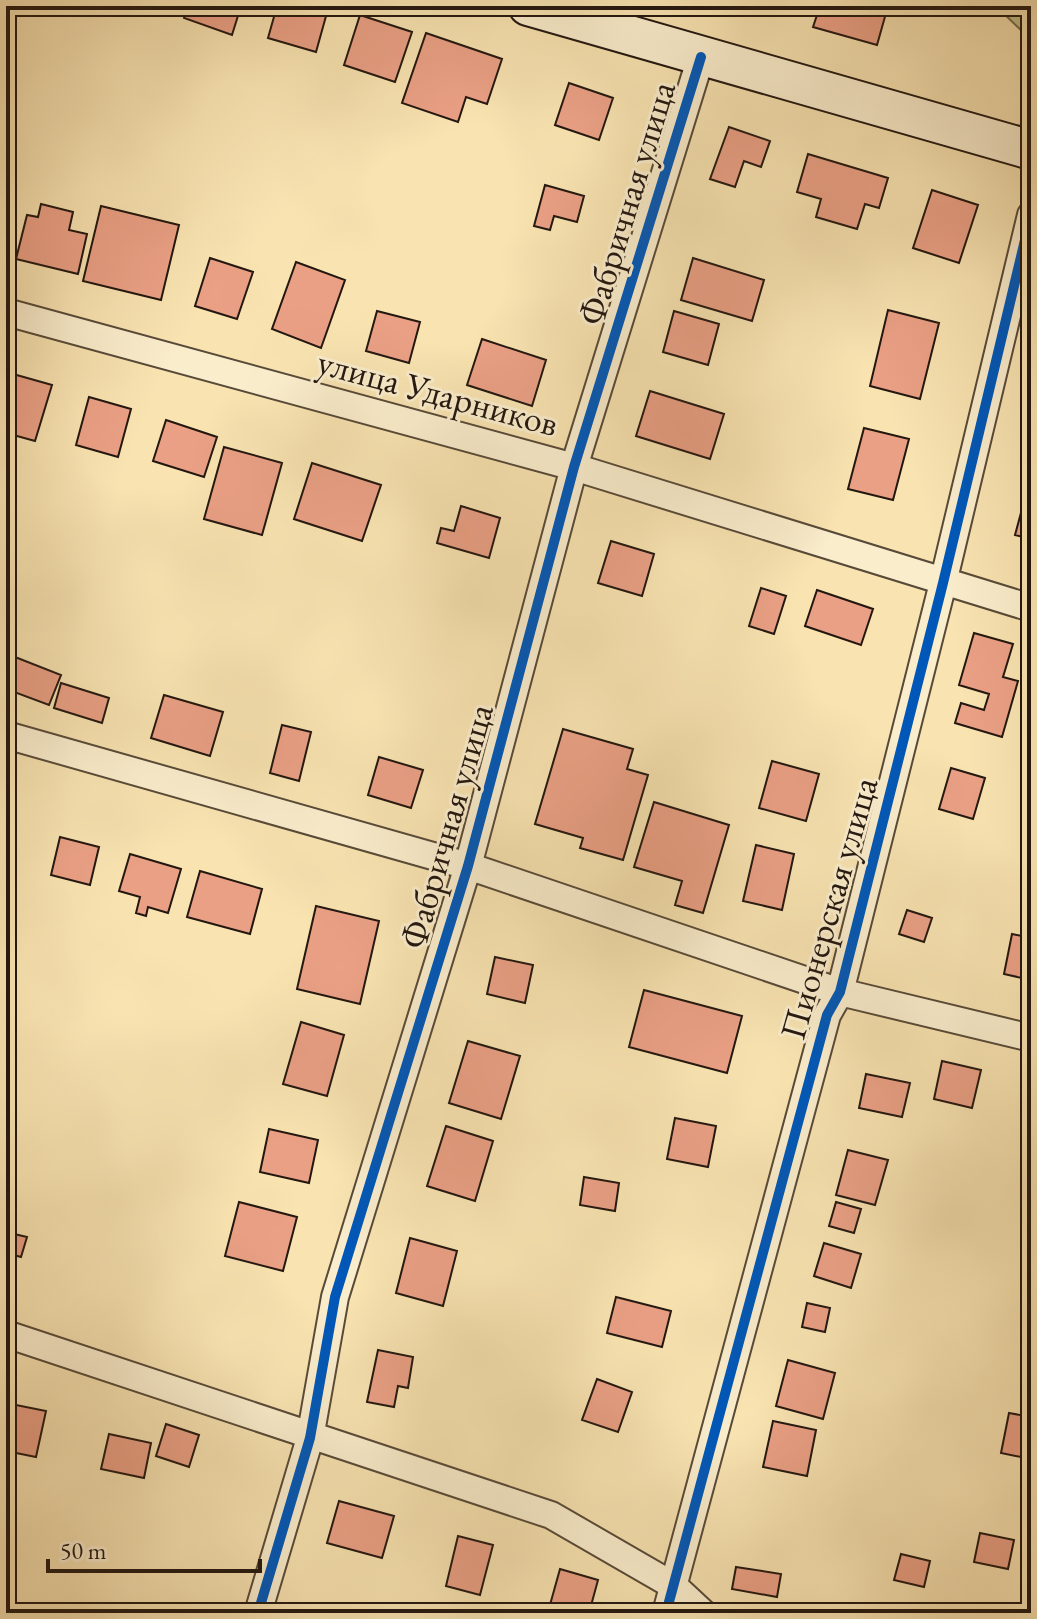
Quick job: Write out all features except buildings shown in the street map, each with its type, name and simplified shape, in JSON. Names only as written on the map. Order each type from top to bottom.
[{"type":"street","points":[[528,6],[1031,150]]},
{"type":"street","name":"Фабричная улица","points":[[258,1613],[310,1438],[335,1297],[468,866],[574,467],[701,57]]},
{"type":"street","name":"Пионерская улица","points":[[666,1613],[827,1015],[840,992],[1031,215]]},
{"type":"street","name":"улица Ударников","points":[[6,312],[574,467],[1031,608]]},
{"type":"street","points":[[6,735],[468,866],[840,992],[1031,1038]]},
{"type":"street","points":[[6,1334],[310,1438],[551,1515],[674,1586],[703,1613]]},
{"type":"green space","points":[[996,6],[1031,6],[1031,40]]},
{"type":"cycle path","points":[[258,1613],[310,1438],[335,1297],[468,866],[574,467],[701,57]]},
{"type":"cycle path","points":[[666,1613],[827,1015],[840,992],[1031,215]]}]
